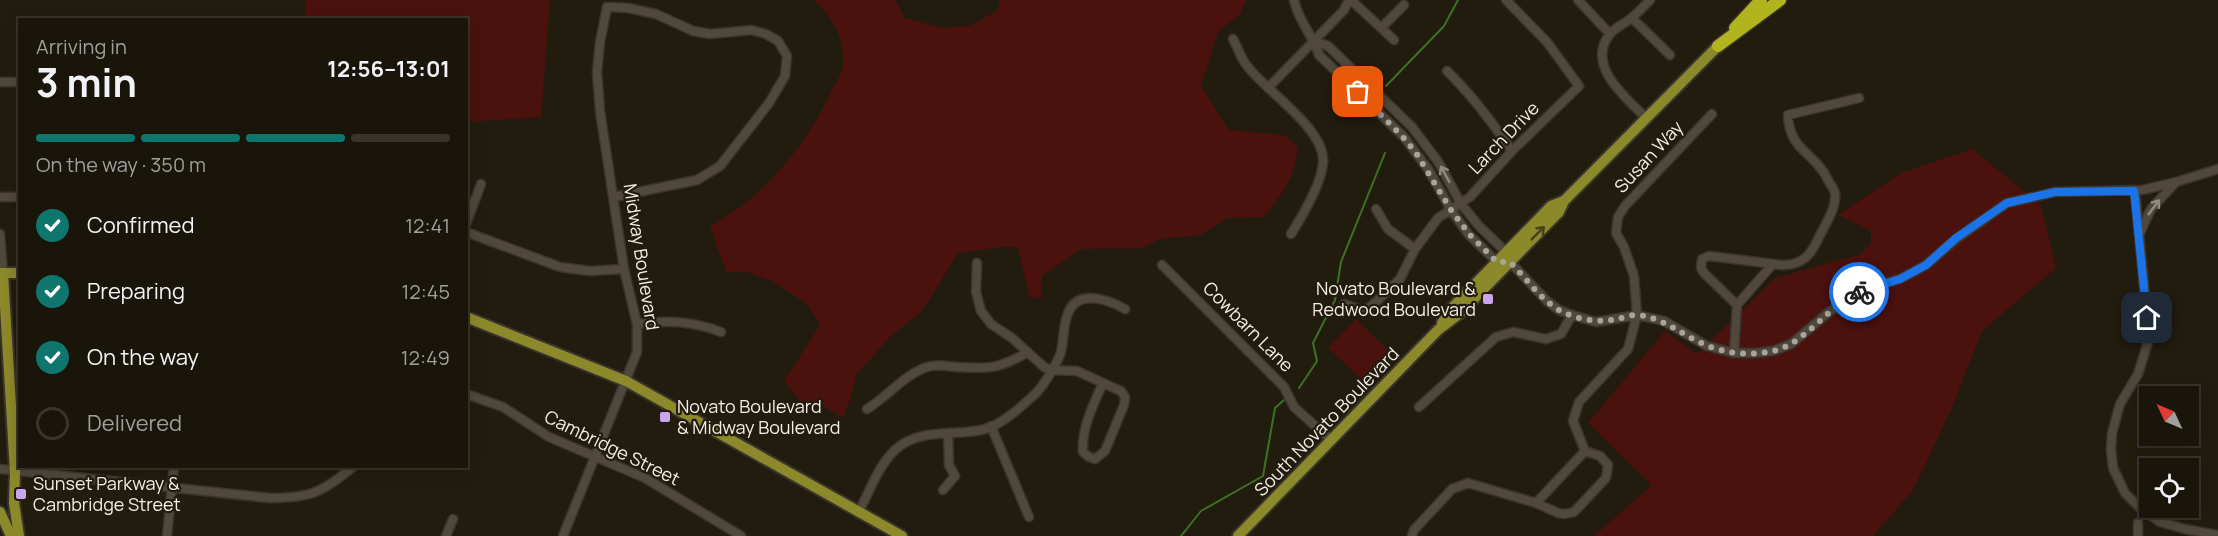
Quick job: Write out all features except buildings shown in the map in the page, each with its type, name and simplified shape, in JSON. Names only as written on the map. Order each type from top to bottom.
[{"type":"highway","points":[[1718,46],[1761,0]]},
{"type":"highway","points":[[1718,46],[1780,0]]},
{"type":"main road","name":"South Novato Boulevard","points":[[1238,536],[1438,330],[1459,314],[1508,257],[1559,212],[1564,201],[1718,46]]},
{"type":"main road","name":"South Novato Boulevard","points":[[1438,330],[1452,308],[1497,262],[1508,257]]},
{"type":"main road","points":[[18,273],[1,273],[3,350],[15,472],[14,503],[19,536]]},
{"type":"main road","points":[[468,318],[626,381],[902,536]]},
{"type":"main road","points":[[0,512],[11,536]]},
{"type":"street","points":[[1294,0],[1302,24],[1314,41],[1319,55],[1402,136],[1416,153],[1451,210],[1470,235],[1497,262]]},
{"type":"street","points":[[1268,88],[1344,10],[1350,0],[1394,40]]},
{"type":"street","name":"Larch Drive","points":[[1344,304],[1360,310],[1369,308],[1400,279],[1415,249],[1438,218],[1461,204],[1579,86],[1547,42],[1506,0]]},
{"type":"street","points":[[1578,0],[1610,34]]},
{"type":"street","points":[[1646,117],[1613,84],[1603,62],[1603,51],[1610,34],[1632,18],[1650,0]]},
{"type":"street","points":[[1381,28],[1404,5]]},
{"type":"street","name":"Midway Boulevard","points":[[563,536],[637,352],[637,324],[624,269],[600,111],[597,72],[607,7],[628,8],[656,14],[693,31],[710,34],[751,30],[766,34],[778,42],[787,56],[785,76],[769,103],[720,166],[697,180],[614,197]]},
{"type":"street","points":[[1632,18],[1670,55]]},
{"type":"street","points":[[1233,39],[1247,67],[1312,132],[1322,149],[1323,162],[1319,179],[1291,234]]},
{"type":"street","points":[[1314,41],[1328,46],[1412,128],[1439,163],[1461,204],[1547,301],[1559,310],[1596,322],[1636,315],[1664,321],[1707,346],[1734,353],[1773,351],[1791,344],[1829,312],[1854,295],[1874,286],[1900,279],[1926,265],[1956,238],[2007,203],[2055,192],[2134,191],[2176,182],[2218,169]]},
{"type":"street","points":[[1447,71],[1475,100],[1512,151]]},
{"type":"street","points":[[0,82],[18,82]]},
{"type":"street","points":[[1737,305],[1704,273],[1701,262],[1703,257],[1772,265],[1793,265],[1808,257],[1832,208],[1835,193],[1822,168],[1793,140],[1788,115],[1859,98]]},
{"type":"street","name":"Susan Way","points":[[1585,451],[1573,421],[1579,402],[1628,349],[1636,315],[1634,276],[1624,247],[1616,233],[1618,217],[1625,206],[1712,114]]},
{"type":"street","points":[[2139,236],[2151,209],[2176,182]]},
{"type":"street","points":[[468,219],[481,184]]},
{"type":"street","points":[[2134,191],[2149,339],[2138,374],[2120,404],[2111,450],[2113,468],[2125,493],[2160,522],[2218,535]]},
{"type":"street","points":[[0,197],[18,197]]},
{"type":"street","points":[[1376,209],[1388,229],[1415,249]]},
{"type":"street","points":[[468,233],[560,267],[590,271],[624,269]]},
{"type":"street","points":[[0,234],[1,273]]},
{"type":"street","points":[[977,263],[976,292],[981,311],[991,324],[1044,367],[1051,370],[1077,371],[1121,391],[1125,397],[1106,451],[1095,459],[1083,452],[1082,444],[1102,383]]},
{"type":"street","name":"Cowbarn Lane","points":[[1162,265],[1284,387],[1294,406],[1332,441]]},
{"type":"street","points":[[1734,353],[1737,305],[1772,265]]},
{"type":"street","points":[[858,513],[884,463],[895,450],[906,442],[921,436],[972,431],[991,426],[1020,408],[1039,391],[1060,354],[1068,313],[1072,305],[1082,299],[1094,298],[1112,302],[1125,309]]},
{"type":"street","points":[[1419,407],[1496,337],[1513,332],[1546,339],[1561,334],[1572,315]]},
{"type":"street","points":[[637,324],[667,320],[701,324],[721,332]]},
{"type":"street","points":[[867,409],[924,368],[937,365],[986,368],[1006,364],[1028,352]]},
{"type":"street","name":"Cambridge Street","points":[[468,395],[503,407],[541,433],[645,478],[741,536]]},
{"type":"street","points":[[991,426],[1029,517]]},
{"type":"street","points":[[943,490],[955,476],[949,465],[948,433]]},
{"type":"street","points":[[1412,536],[1414,530],[1452,489],[1468,483],[1536,503],[1558,513],[1574,512],[1606,478],[1608,465],[1600,456],[1585,451],[1536,503]]},
{"type":"street","points":[[167,536],[174,468]]},
{"type":"street","points":[[0,469],[269,498],[294,498],[312,495],[328,487],[352,468]]},
{"type":"street","points":[[446,536],[453,519]]},
{"type":"street","points":[[2138,523],[2138,536]]},
{"type":"shaded area","points":[[306,0],[550,0],[541,117],[468,122],[468,18],[304,18]]},
{"type":"shaded area","points":[[813,0],[895,0],[905,18],[942,28],[969,26],[997,11],[1000,0],[1246,0],[1240,14],[1218,32],[1201,86],[1229,130],[1284,135],[1298,147],[1291,177],[1282,194],[1263,217],[1228,218],[1200,235],[1160,239],[1142,248],[1081,249],[1042,276],[1041,299],[1029,296],[1018,247],[958,253],[922,311],[890,337],[856,375],[843,418],[817,402],[803,404],[784,381],[820,325],[807,304],[774,282],[747,272],[726,272],[710,226],[749,200],[782,168],[811,130],[840,76],[843,53],[836,27]]},
{"type":"shaded area","points":[[1972,149],[2041,205],[2056,268],[1982,331],[1951,410],[1913,490],[1873,536],[1594,536],[1652,485],[1588,423],[1665,331],[1697,354],[1775,278],[1861,254],[1871,243],[1871,231],[1838,215],[1901,173]]},
{"type":"shaded area","points":[[1356,319],[1389,351],[1362,380],[1328,348]]},
{"type":"waterway","points":[[1386,86],[1444,26],[1458,0]]},
{"type":"waterway","points":[[1299,388],[1317,361],[1313,343],[1335,300],[1341,262],[1385,153]]},
{"type":"waterway","points":[[1181,536],[1201,511],[1263,476],[1275,408],[1284,400]]},
{"type":"way so far","points":[[1358,92],[1416,153],[1428,169],[1451,210],[1470,235],[1497,262],[1510,262],[1547,301],[1559,310],[1596,322],[1636,315],[1664,321],[1707,346],[1734,353],[1755,353],[1773,351],[1791,344],[1829,312],[1859,292]]},
{"type":"place","name":"Novato Boulevard & Redwood Boulevard","points":[[1488,299]]},
{"type":"place","name":"Novato Boulevard & Midway Boulevard","points":[[665,417]]},
{"type":"place","name":"Sunset Parkway & Cambridge Street","points":[[21,494]]},
{"type":"route","points":[[1859,292],[1900,279],[1926,265],[1956,238],[2007,203],[2055,192],[2134,191],[2147,318]]}]
